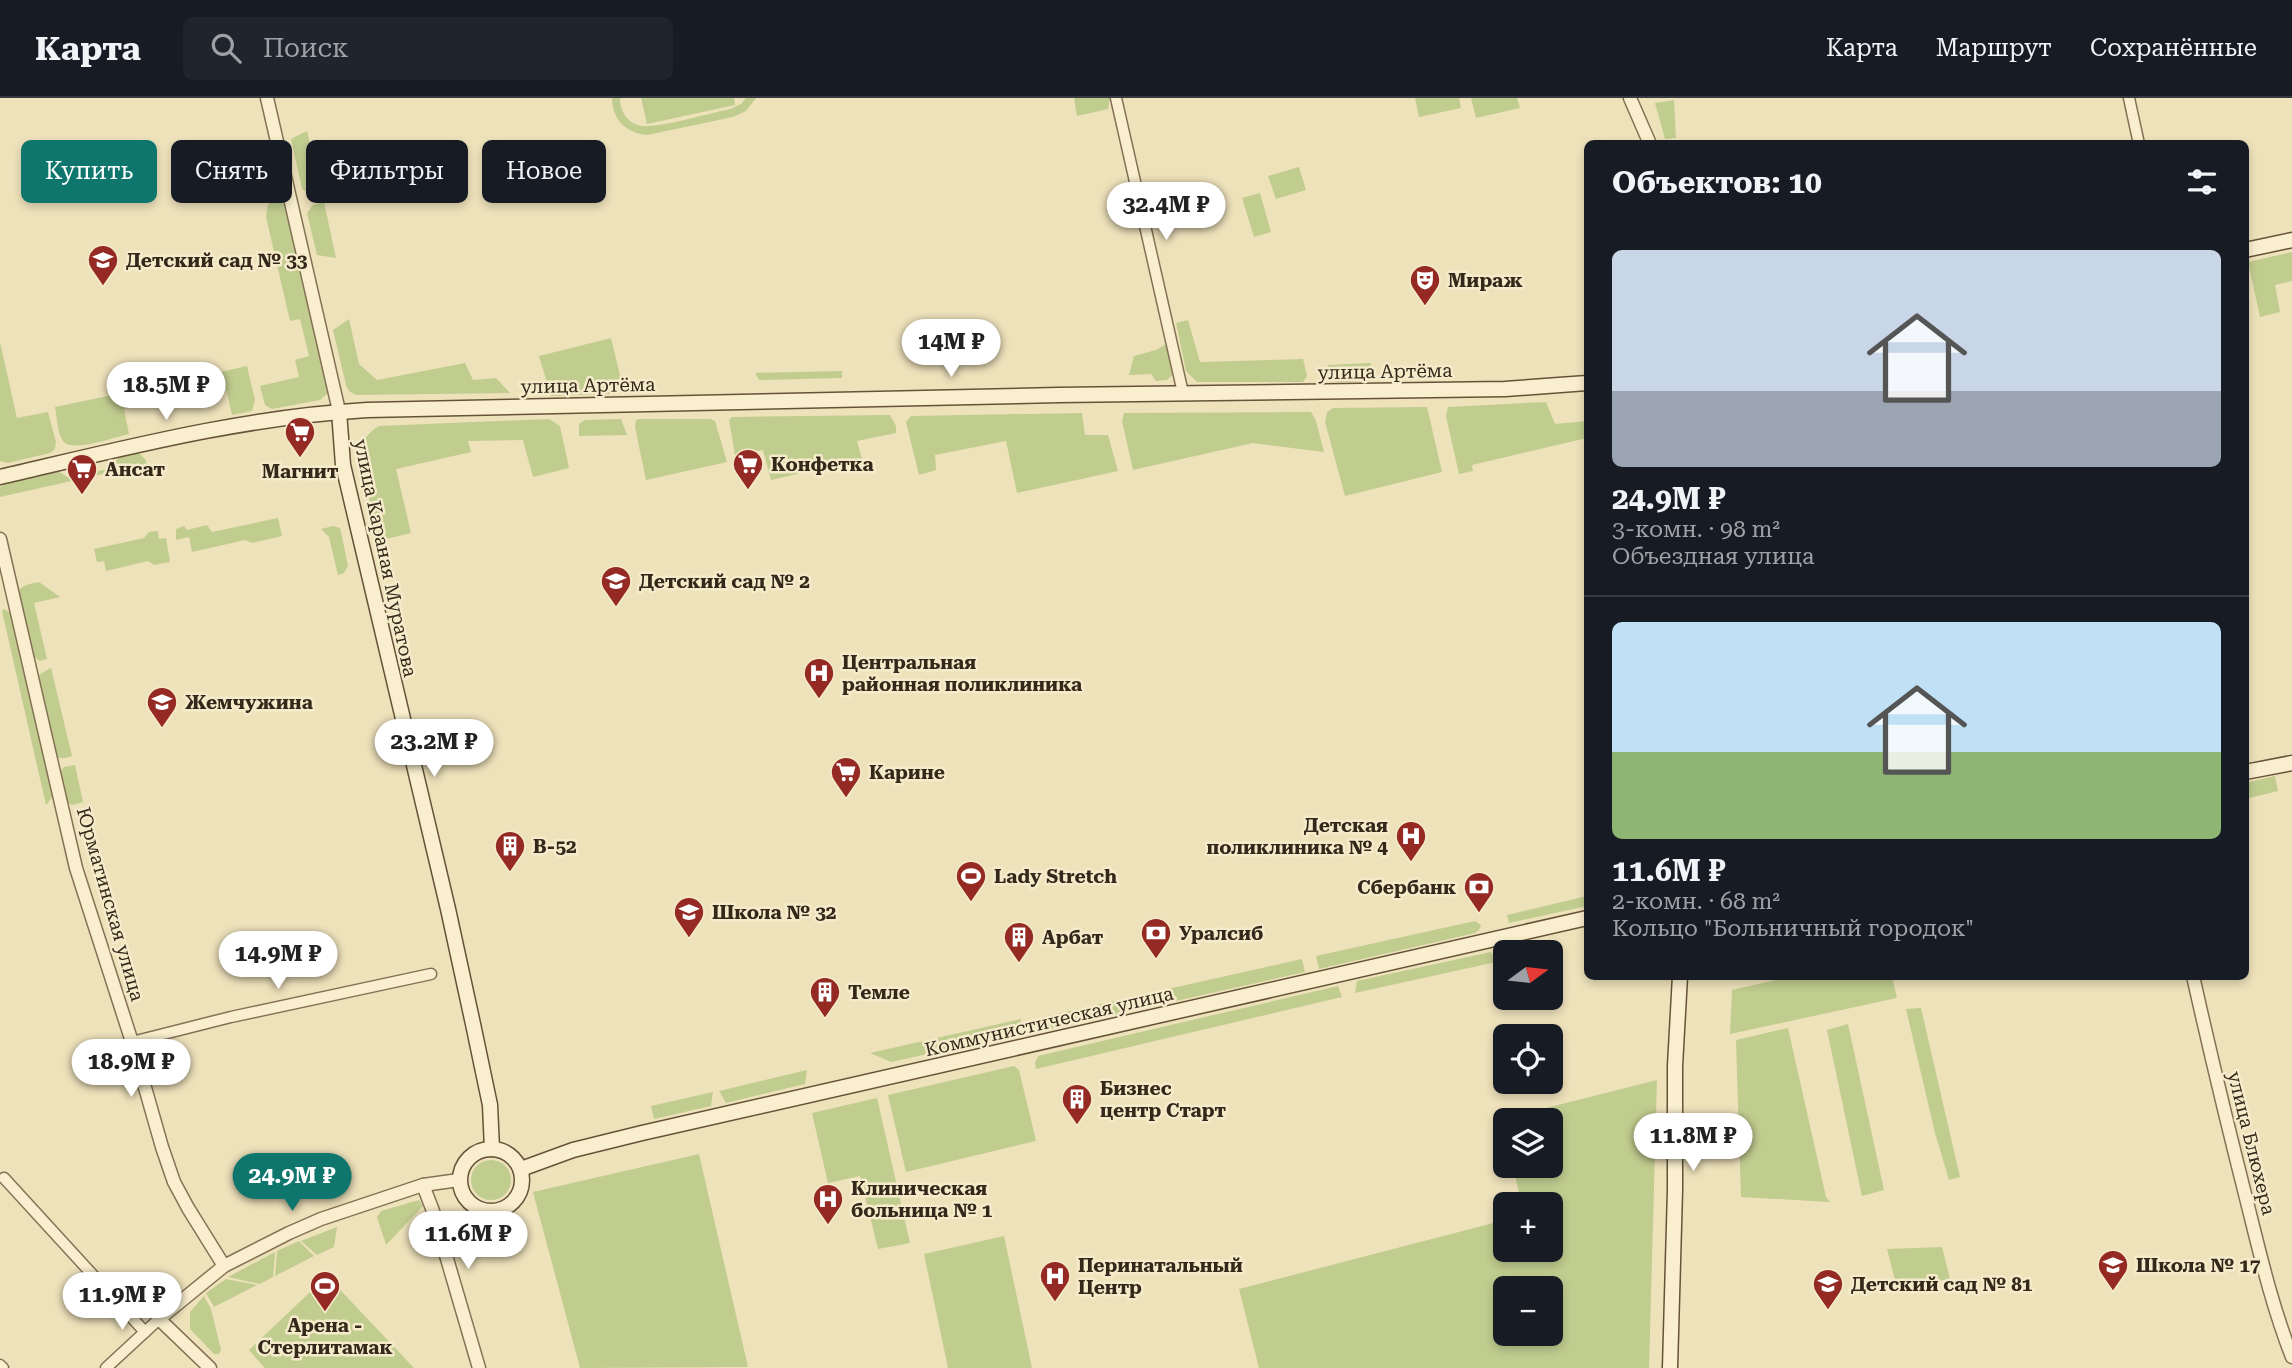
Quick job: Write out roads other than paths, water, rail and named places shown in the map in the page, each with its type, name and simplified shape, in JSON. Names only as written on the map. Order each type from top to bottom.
[{"type":"main road","points":[[2249,249],[2292,240]]},
{"type":"main road","name":"улица Артёма","points":[[0,477],[191,434],[286,417],[339,411],[532,405],[1505,389],[1566,387],[1584,384]]},
{"type":"main road","name":"улица Караная Муратова","points":[[339,411],[343,465],[448,909],[490,1105],[492,1149]]},
{"type":"main road","points":[[2249,771],[2292,763]]},
{"type":"main road","name":"Коммунистическая улица","points":[[521,1169],[573,1150],[622,1137],[1584,919]]},
{"type":"main road","points":[[1670,1368],[1675,1066],[1680,980]]},
{"type":"main road","points":[[483,1150],[499,1150],[512,1157],[521,1169],[520,1194],[508,1207],[499,1211],[481,1210],[472,1206],[461,1191],[459,1180],[464,1164],[483,1150]]},
{"type":"street","name":"улица Караная Муратова","points":[[267,98],[339,411]]},
{"type":"street","points":[[1116,98],[1183,393]]},
{"type":"street","points":[[1630,98],[1648,140]]},
{"type":"street","points":[[2129,98],[2138,140]]},
{"type":"street","name":"Юрматинская улица","points":[[0,539],[76,868],[174,1182],[224,1266]]},
{"type":"street","points":[[132,1042],[231,1017],[431,974]]},
{"type":"street","name":"улица Блюхера","points":[[2194,980],[2221,1103],[2263,1267],[2292,1357]]},
{"type":"street","points":[[4,1178],[145,1332]]},
{"type":"street","points":[[106,1368],[159,1319],[224,1266],[321,1219],[423,1185],[459,1180]]},
{"type":"street","points":[[423,1185],[479,1368]]},
{"type":"street","points":[[159,1319],[210,1368]]},
{"type":"place","name":"Детский сад № 33","points":[[103,287]]},
{"type":"place","name":"Мираж","points":[[1425,307]]},
{"type":"place","name":"Магнит","points":[[300,459]]},
{"type":"place","name":"Конфетка","points":[[748,491]]},
{"type":"place","name":"Ансат","points":[[82,496]]},
{"type":"place","name":"Детский сад № 2","points":[[616,608]]},
{"type":"place","name":"Центральная районная поликлиника","points":[[819,700]]},
{"type":"place","name":"Жемчужина","points":[[162,729]]},
{"type":"place","name":"Карине","points":[[846,799]]},
{"type":"place","name":"Детская поликлиника № 4","points":[[1411,863]]},
{"type":"place","name":"B-52","points":[[510,873]]},
{"type":"place","name":"Lady Stretch","points":[[971,903]]},
{"type":"place","name":"Сбербанк","points":[[1479,914]]},
{"type":"place","name":"Школа № 32","points":[[689,939]]},
{"type":"place","name":"Уралсиб","points":[[1156,960]]},
{"type":"place","name":"Арбат","points":[[1019,964]]},
{"type":"place","name":"Темле","points":[[825,1019]]},
{"type":"place","name":"Бизнес центр Старт","points":[[1077,1126]]},
{"type":"place","name":"Клиническая больница № 1","points":[[828,1226]]},
{"type":"place","name":"Школа № 17","points":[[2113,1292]]},
{"type":"place","name":"Перинатальный Центр","points":[[1055,1303]]},
{"type":"place","name":"Детский сад № 81","points":[[1828,1311]]},
{"type":"place","name":"Арена - Стерлитамак","points":[[325,1313]]}]
